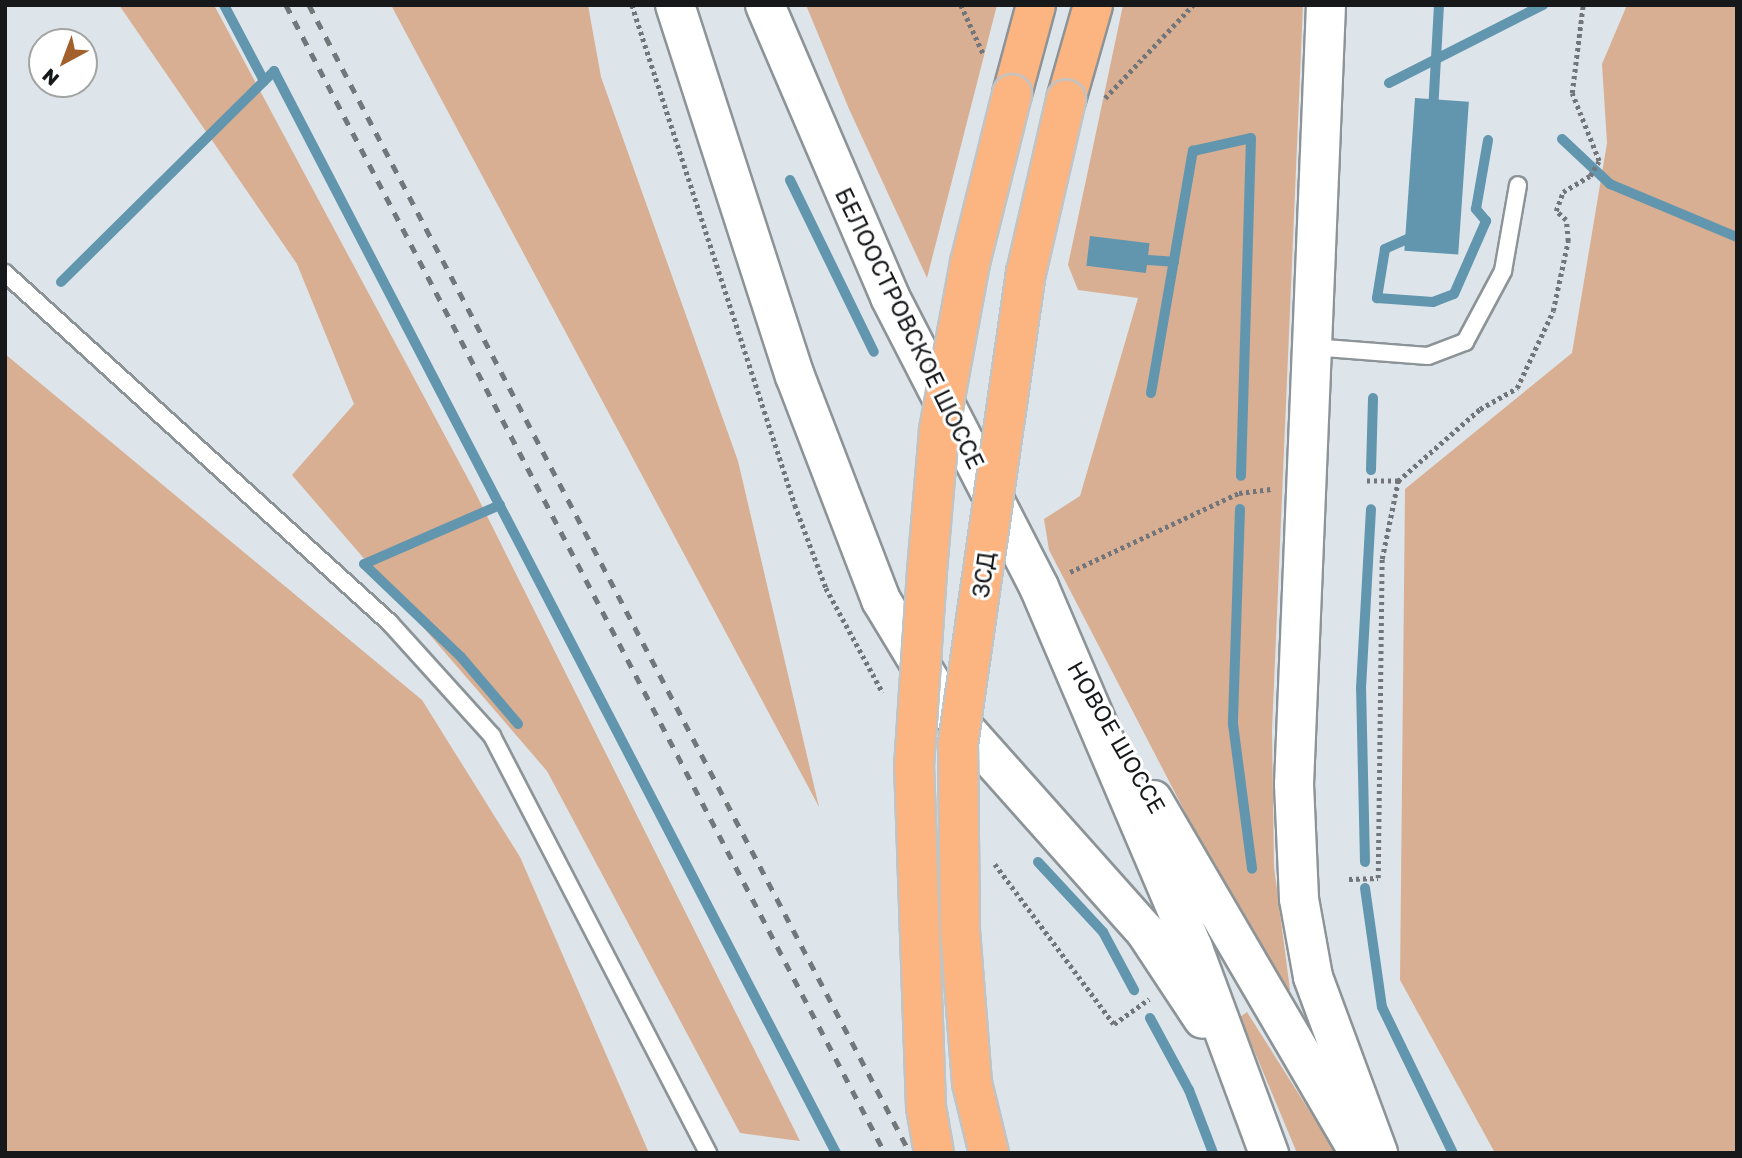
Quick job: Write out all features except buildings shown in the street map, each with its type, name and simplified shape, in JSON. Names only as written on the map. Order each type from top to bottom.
[{"type":"highway","points":[[934,1153],[926,1107],[914,767],[927,571],[942,417],[1012,94],[1036,5]]},
{"type":"highway","name":"ЗСД","points":[[989,1153],[972,1083],[960,931],[958,744],[1026,273],[1083,102],[1094,5]]},
{"type":"main road","points":[[675,5],[795,376],[881,600],[947,709],[1145,931],[1235,1068]]},
{"type":"main road","name":"БЕЛООСТРОВСКОЕ ШОССЕ","points":[[765,5],[890,297],[1065,647]]},
{"type":"main road","points":[[1326,5],[1294,784],[1299,899],[1334,1049],[1378,1153]]},
{"type":"main road","name":"НОВОЕ ШОССЕ","points":[[1065,647],[1193,948],[1235,1068],[1269,1153]]},
{"type":"main road","name":"НОВОЕ ШОССЕ","points":[[1065,647],[1359,1153]]},
{"type":"lane","points":[[1310,347],[1428,356],[1465,342],[1489,308],[1503,271],[1518,185]]},
{"type":"lane","points":[[5,273],[390,623],[492,736],[708,1153]]},
{"type":"path","points":[[961,5],[983,53]]},
{"type":"path","points":[[1083,102],[1193,5]]},
{"type":"path","points":[[1349,879],[1378,878],[1382,559],[1398,481],[1480,409],[1517,388],[1553,311],[1566,253],[1566,220],[1556,211],[1563,192],[1590,176],[1599,161],[1572,93],[1583,5]]},
{"type":"path","points":[[1363,481],[1398,481]]},
{"type":"path","points":[[1060,577],[1239,493],[1272,489]]},
{"type":"shaded area","points":[[119,5],[214,5],[473,488],[800,1141],[740,1133],[547,771],[292,475],[354,404],[297,264]]},
{"type":"shaded area","points":[[391,5],[588,5],[601,77],[738,461],[819,807]]},
{"type":"shaded area","points":[[806,5],[997,5],[927,278],[849,109]]},
{"type":"shaded area","points":[[1123,5],[1303,5],[1272,731],[1274,867],[1290,990],[1279,993],[1049,550],[1044,519],[1080,496],[1138,298],[1078,290],[1068,265]]},
{"type":"shaded area","points":[[1627,5],[1737,5],[1737,1153],[1495,1153],[1400,980],[1405,489],[1572,353],[1607,143],[1602,64]]},
{"type":"shaded area","points":[[5,354],[422,700],[520,857],[649,1153],[5,1153]]},
{"type":"shaded area","points":[[1247,1012],[1336,1153],[1297,1153],[1240,1017]]},
{"type":"water","points":[[1415,98],[1469,102],[1458,254],[1404,251]]},
{"type":"water","points":[[1090,236],[1150,243],[1146,273],[1086,266]]},
{"type":"waterway","points":[[224,5],[264,81]]},
{"type":"waterway","points":[[1433,112],[1439,5]]},
{"type":"waterway","points":[[1389,83],[1543,5]]},
{"type":"waterway","points":[[61,282],[274,71],[836,1153]]},
{"type":"waterway","points":[[1151,393],[1193,151],[1251,138],[1241,476]]},
{"type":"waterway","points":[[1562,139],[1610,184],[1737,237]]},
{"type":"waterway","points":[[1414,236],[1385,249],[1377,298],[1433,302],[1454,294],[1486,221],[1476,209],[1488,140]]},
{"type":"waterway","points":[[790,180],[874,352]]},
{"type":"waterway","points":[[1148,260],[1174,262]]},
{"type":"waterway","points":[[1371,470],[1373,398]]},
{"type":"waterway","points":[[500,505],[364,564],[461,657],[518,724]]},
{"type":"waterway","points":[[1240,509],[1233,724],[1252,869]]},
{"type":"waterway","points":[[1365,862],[1361,688],[1371,509]]},
{"type":"waterway","points":[[1038,862],[1103,932],[1134,990]]},
{"type":"waterway","points":[[1365,888],[1382,1007],[1453,1153]]},
{"type":"waterway","points":[[1150,1018],[1189,1090],[1213,1153]]},
{"type":"railway","points":[[286,5],[885,1153]]},
{"type":"railway","points":[[309,5],[910,1153]]}]
